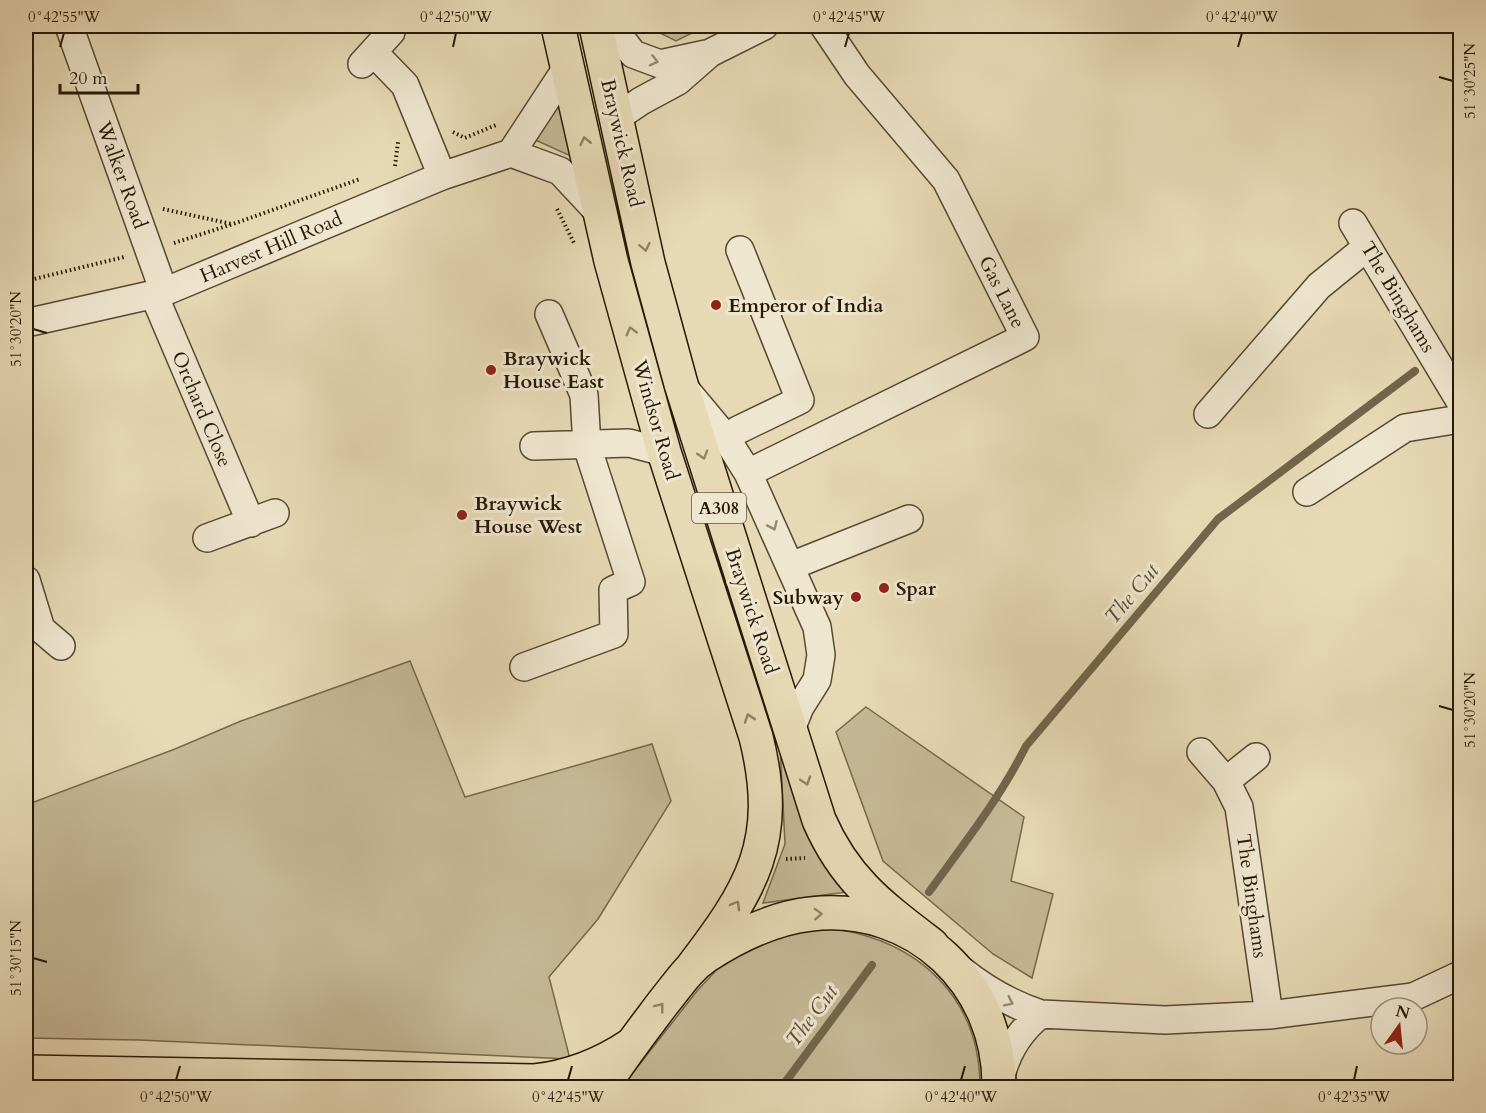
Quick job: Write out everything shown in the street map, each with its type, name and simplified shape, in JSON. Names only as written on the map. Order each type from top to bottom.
[{"type":"main road","name":"Windsor Road","points":[[558,26],[611,261],[664,452],[756,737],[765,785],[764,830],[754,870],[730,917],[690,970]]},
{"type":"main road","name":"Braywick Road","points":[[596,26],[648,263],[681,384],[819,820],[846,869],[871,896],[939,952]]},
{"type":"main road","points":[[602,1088],[631,1045],[690,970],[704,958],[738,937],[786,918],[811,913],[858,915],[882,921],[939,952],[960,973],[984,1010],[994,1036],[999,1060],[999,1087]]},
{"type":"main road","points":[[26,1072],[535,1081],[584,1071],[631,1045]]},
{"type":"street","name":"Walker Road","points":[[69,26],[132,203],[159,293]]},
{"type":"street","points":[[393,26],[391,32],[367,58],[405,85],[442,176]]},
{"type":"street","points":[[612,26],[633,54],[660,64],[710,53],[764,26]]},
{"type":"street","name":"Gas Lane","points":[[748,473],[1025,337],[946,180],[857,75],[824,26]]},
{"type":"street","points":[[616,118],[678,81],[710,53]]},
{"type":"street","points":[[568,66],[511,153],[560,171],[602,216]]},
{"type":"street","name":"Harvest Hill Road","points":[[26,323],[159,293],[442,176],[511,153]]},
{"type":"street","name":"The Binghams","points":[[1353,224],[1461,401]]},
{"type":"street","points":[[1208,414],[1319,286],[1367,247]]},
{"type":"street","points":[[726,438],[800,399],[740,250]]},
{"type":"street","name":"Orchard Close","points":[[159,293],[263,518],[207,538]]},
{"type":"street","points":[[524,667],[614,634],[613,590],[631,582],[587,446],[584,395],[549,314]]},
{"type":"street","points":[[681,384],[726,438],[748,473],[817,627],[821,655],[818,680],[800,707],[790,732]]},
{"type":"street","points":[[1307,492],[1405,428],[1461,419]]},
{"type":"street","points":[[534,446],[629,443],[664,452]]},
{"type":"street","points":[[791,566],[909,519]]},
{"type":"street","points":[[26,580],[41,629],[61,646]]},
{"type":"street","name":"The Binghams","points":[[1201,753],[1226,781],[1239,807],[1269,1015]]},
{"type":"street","points":[[1226,781],[1256,757]]},
{"type":"street","points":[[939,952],[995,995],[1041,1014],[1165,1020],[1269,1015],[1413,997],[1461,975]]},
{"type":"street","points":[[999,1087],[1014,1044],[1022,1031],[1041,1014]]},
{"type":"path","points":[[132,203],[233,224]]},
{"type":"path","points":[[776,859],[814,858]]},
{"type":"shaded area","points":[[646,26],[706,26],[676,41]]},
{"type":"shaded area","points":[[561,102],[575,158],[533,139]]},
{"type":"shaded area","points":[[410,661],[465,797],[652,744],[671,801],[598,919],[549,977],[570,1059],[139,1040],[26,1038],[26,805],[175,749],[241,721]]},
{"type":"shaded area","points":[[866,707],[1024,817],[1011,881],[1053,894],[1032,978],[993,954],[883,861],[836,732]]},
{"type":"shaded area","points":[[780,745],[822,861],[847,892],[763,903],[785,844]]},
{"type":"shaded area","points":[[834,929],[865,936],[893,946],[918,961],[939,979],[956,1001],[969,1026],[977,1055],[980,1087],[621,1088],[697,991],[736,952],[791,930]]},
{"type":"waterway","name":"The Cut","points":[[929,892],[993,803],[1026,746],[1218,519],[1415,371]]},
{"type":"waterway","name":"The Cut","points":[[781,1088],[872,965]]},
{"type":"place","name":"Emperor of India","points":[[716,305]]},
{"type":"place","name":"Braywick House East","points":[[491,370]]},
{"type":"place","name":"Braywick House West","points":[[462,515]]},
{"type":"place","name":"Spar","points":[[884,588]]},
{"type":"place","name":"Subway","points":[[856,597]]}]
